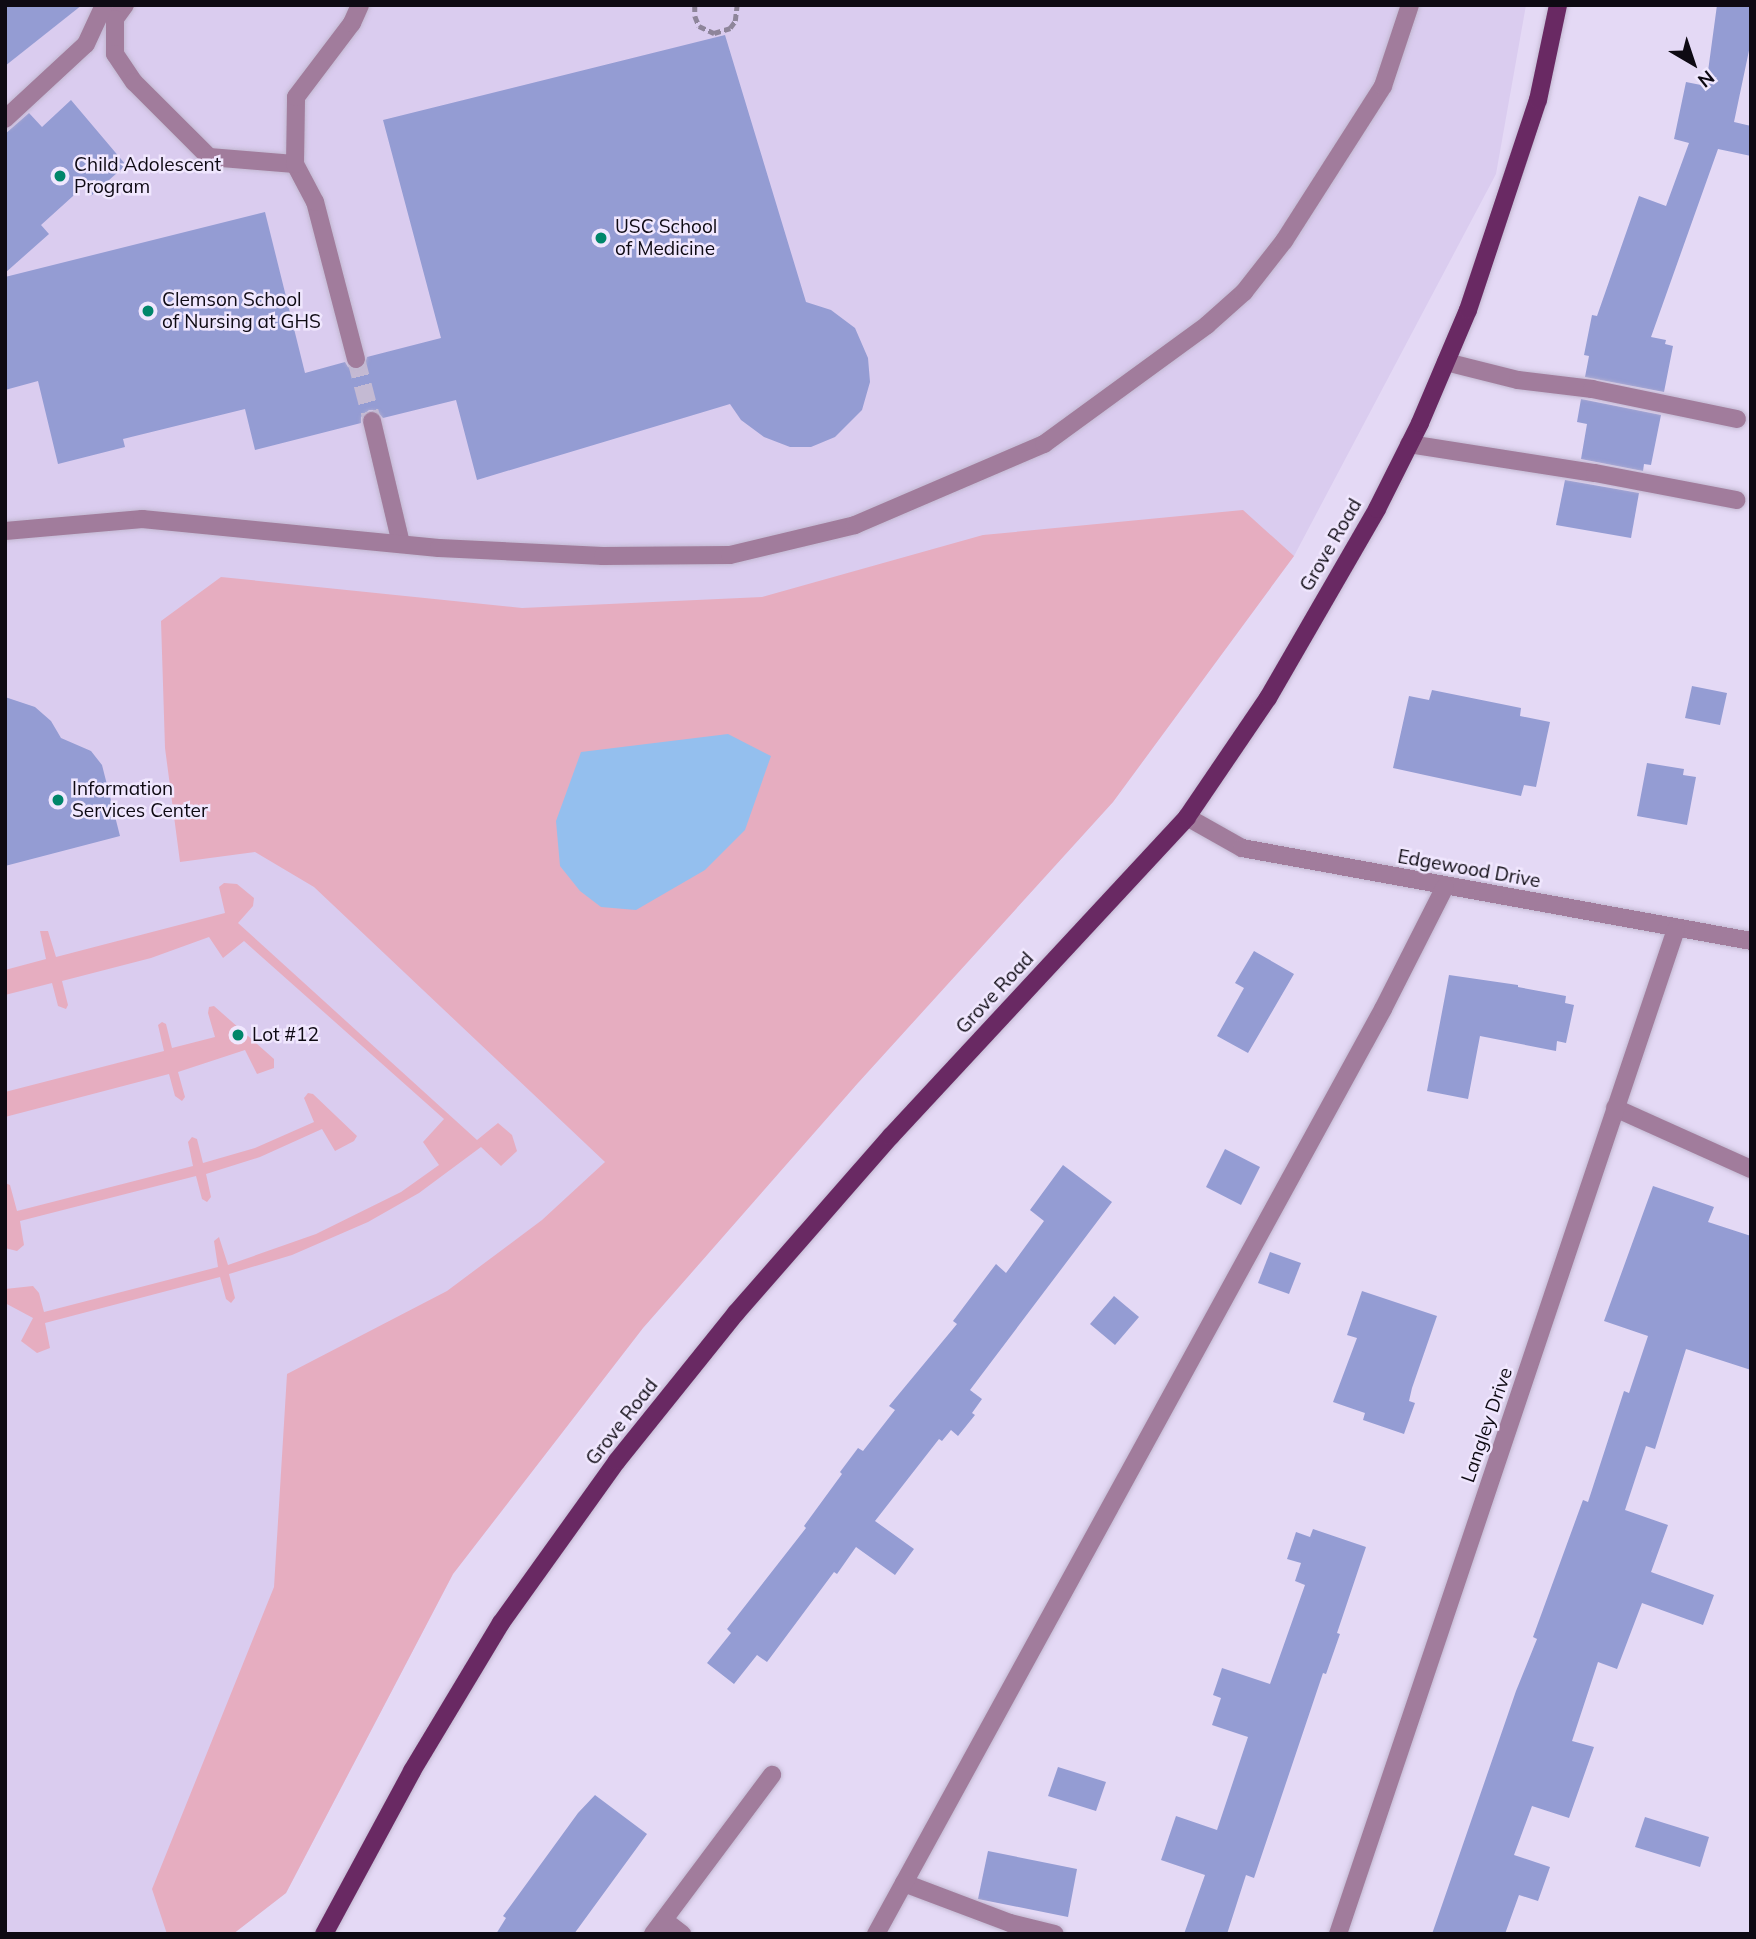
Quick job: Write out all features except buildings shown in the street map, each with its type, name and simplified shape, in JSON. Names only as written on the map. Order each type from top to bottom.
[{"type":"main road","name":"Grove Road","points":[[324,1934],[412,1771],[501,1623],[617,1461],[736,1313],[891,1136],[1186,817],[1268,698],[1377,509],[1446,362],[1492,244],[1538,100],[1558,5]]},
{"type":"street","points":[[5,119],[86,44],[104,5]]},
{"type":"street","points":[[125,5],[115,19],[115,54],[134,82],[209,157],[295,164]]},
{"type":"street","points":[[356,359],[314,202],[295,164],[296,97],[352,23],[360,5]]},
{"type":"street","points":[[5,531],[142,519],[401,544],[603,556],[730,555],[855,525],[1044,444],[1207,325],[1244,292],[1284,241],[1382,86],[1409,5]]},
{"type":"street","points":[[1446,362],[1518,380],[1592,389],[1737,419]]},
{"type":"street","points":[[372,421],[401,544]]},
{"type":"street","points":[[1409,444],[1595,473],[1736,500]]},
{"type":"street","name":"Edgewood Drive","points":[[1186,817],[1242,848],[1751,941]]},
{"type":"street","points":[[876,1934],[1383,1009],[1445,887]]},
{"type":"street","name":"Langley Drive","points":[[1338,1934],[1676,929]]},
{"type":"street","points":[[1615,1108],[1751,1169]]},
{"type":"street","points":[[682,1934],[658,1927],[772,1775]]},
{"type":"street","points":[[904,1883],[1010,1923],[1055,1934]]},
{"type":"path","points":[[695,5],[699,26],[714,33],[730,28],[735,21],[737,5]]},
{"type":"shaded area","points":[[5,5],[1526,5],[1496,174],[1294,556],[1113,802],[857,1084],[643,1328],[453,1574],[286,1893],[233,1934],[5,1934]]},
{"type":"shaded area","points":[[1243,510],[1294,556],[1113,802],[857,1084],[643,1328],[453,1574],[286,1893],[233,1934],[167,1934],[152,1889],[274,1587],[287,1374],[447,1291],[542,1220],[605,1162],[314,887],[255,852],[180,862],[165,748],[161,621],[221,577],[522,608],[762,597],[983,535]]},
{"type":"shaded area","points":[[224,883],[237,884],[254,898],[253,906],[238,923],[477,1140],[498,1123],[512,1135],[517,1151],[501,1166],[481,1147],[419,1193],[368,1222],[292,1255],[229,1274],[235,1298],[231,1303],[226,1299],[220,1277],[45,1323],[50,1348],[37,1353],[21,1341],[33,1318],[5,1303],[5,1289],[33,1286],[39,1293],[44,1312],[218,1267],[214,1241],[219,1237],[228,1265],[316,1234],[401,1192],[439,1165],[423,1142],[444,1119],[244,941],[223,958],[209,937],[151,958],[62,981],[68,1005],[66,1009],[58,1006],[52,983],[5,995],[5,970],[46,959],[40,931],[48,931],[56,957],[225,913],[219,887]]},
{"type":"shaded area","points":[[214,1006],[274,1059],[274,1068],[257,1074],[245,1050],[178,1072],[185,1097],[182,1101],[175,1096],[169,1074],[5,1117],[5,1092],[164,1051],[158,1025],[162,1022],[166,1024],[172,1048],[215,1037],[208,1013],[209,1007]]},
{"type":"shaded area","points":[[308,1093],[313,1094],[357,1136],[354,1141],[335,1151],[322,1129],[260,1157],[206,1174],[211,1197],[207,1202],[202,1199],[196,1176],[20,1221],[24,1245],[17,1251],[5,1248],[5,1183],[10,1185],[17,1211],[193,1166],[188,1142],[192,1137],[197,1139],[203,1163],[255,1148],[314,1122],[304,1098]]},
{"type":"water","points":[[728,734],[771,756],[745,830],[705,870],[636,910],[601,907],[580,891],[560,866],[556,821],[581,752]]},
{"type":"tunnel","points":[[356,359],[372,421]]},
{"type":"place","name":"Child Adolescent Program","points":[[60,176]]},
{"type":"place","name":"USC School of Medicine","points":[[601,238]]},
{"type":"place","name":"Clemson School of Nursing at GHS","points":[[148,311]]},
{"type":"place","name":"Information Services Center","points":[[58,800]]},
{"type":"place","name":"Lot #12","points":[[238,1035]]}]
